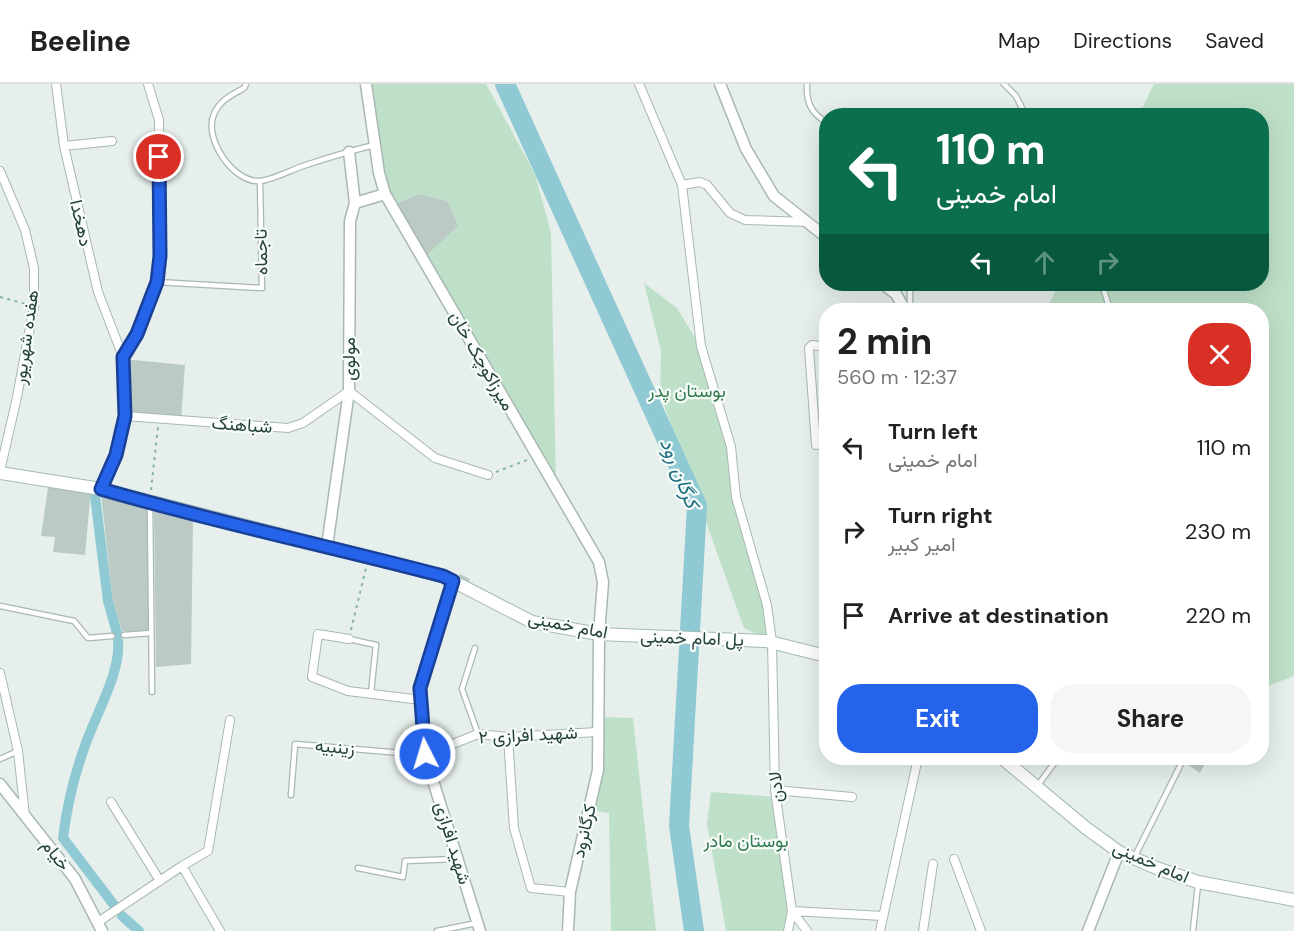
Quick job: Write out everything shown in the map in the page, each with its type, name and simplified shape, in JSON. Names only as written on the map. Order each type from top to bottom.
[{"type":"main road","name":"امام خمینی","points":[[0,472],[101,489],[443,576],[532,622],[617,635]]},
{"type":"main road","name":"پل امام خمینی","points":[[617,635],[769,641]]},
{"type":"main road","points":[[769,641],[819,654]]},
{"type":"main road","name":"امام خمینی","points":[[1010,765],[1086,828],[1119,852],[1198,882],[1294,900]]},
{"type":"street","name":"دهخدا","points":[[56,84],[64,146],[98,292],[123,357]]},
{"type":"street","points":[[101,489],[116,455],[125,416],[123,357],[137,334],[157,282],[160,256],[159,120],[148,84]]},
{"type":"street","name":"میرزاکوچک خان","points":[[366,84],[374,145],[385,194],[599,562],[603,582],[599,634]]},
{"type":"street","name":"لادن","points":[[639,84],[682,185],[701,346],[731,447],[736,497],[767,605],[775,790],[792,911],[788,931]]},
{"type":"street","points":[[720,84],[746,149],[774,196],[819,231]]},
{"type":"street","points":[[64,146],[112,141]]},
{"type":"street","name":"مولوی","points":[[327,546],[349,391],[350,221],[355,204],[349,152]]},
{"type":"street","name":"هفده شهریور","points":[[0,171],[25,230],[34,268],[34,306],[0,472]]},
{"type":"street","points":[[682,185],[700,182],[707,185],[729,213],[745,220],[809,222]]},
{"type":"street","points":[[355,204],[385,194]]},
{"type":"street","points":[[892,291],[902,303]]},
{"type":"street","points":[[816,445],[809,348],[812,345],[819,346]]},
{"type":"street","points":[[349,391],[435,458],[488,475]]},
{"type":"street","name":"شباهنگ","points":[[125,416],[288,429],[303,423],[349,391]]},
{"type":"street","name":"شهید افرازی","points":[[453,581],[420,688],[425,754],[478,927]]},
{"type":"street","points":[[349,639],[318,634],[312,677],[348,691],[421,700]]},
{"type":"street","name":"کرگانرود","points":[[568,931],[570,892],[598,770],[599,634]]},
{"type":"street","points":[[0,673],[4,710],[18,751],[25,816]]},
{"type":"street","points":[[100,927],[160,881],[208,851],[230,720]]},
{"type":"street","name":"شهید افرازی ۲","points":[[425,754],[478,734],[508,737],[597,732]]},
{"type":"street","points":[[508,737],[514,828],[531,888],[570,892]]},
{"type":"street","points":[[880,931],[916,765]]},
{"type":"street","name":"خیام","points":[[0,784],[75,879],[100,927]]},
{"type":"street","points":[[775,790],[852,797]]},
{"type":"street","points":[[111,802],[160,881]]},
{"type":"street","points":[[1088,931],[1119,852]]},
{"type":"street","points":[[954,859],[981,931]]},
{"type":"street","points":[[923,931],[933,864]]},
{"type":"street","points":[[182,866],[220,931]]},
{"type":"street","points":[[792,911],[883,916]]},
{"type":"street","points":[[792,911],[807,931]]},
{"type":"lane","points":[[807,84],[807,99],[815,116],[819,118]]},
{"type":"lane","points":[[1004,84],[1016,96],[1022,108]]},
{"type":"lane","points":[[245,86],[222,101],[211,124],[213,142],[226,161],[247,179],[260,181],[374,145]]},
{"type":"lane","name":"تاجماه","points":[[157,282],[262,288],[260,181]]},
{"type":"lane","points":[[150,503],[152,692]]},
{"type":"lane","points":[[0,606],[74,621],[88,638],[112,636]]},
{"type":"lane","points":[[124,635],[152,633]]},
{"type":"lane","points":[[349,639],[376,645],[371,693]]},
{"type":"lane","points":[[475,648],[462,689],[478,734]]},
{"type":"lane","name":"زینبیه","points":[[291,795],[295,744],[425,754]]},
{"type":"lane","points":[[0,759],[18,751]]},
{"type":"lane","points":[[1036,787],[1053,765]]},
{"type":"lane","points":[[1134,858],[1180,765]]},
{"type":"lane","points":[[358,868],[403,877],[405,861],[459,859]]},
{"type":"lane","points":[[1193,931],[1198,882]]},
{"type":"lane","points":[[437,931],[478,927]]},
{"type":"path","points":[[0,297],[34,306]]},
{"type":"path","points":[[150,503],[158,418]]},
{"type":"path","points":[[488,475],[537,456]]},
{"type":"path","points":[[349,639],[369,557]]},
{"type":"green space","points":[[366,84],[486,84],[535,174],[551,233],[556,486],[423,259],[458,226],[448,201],[418,194],[392,206],[385,194]]},
{"type":"green space","points":[[1154,84],[1294,84],[1294,676],[1269,685],[1269,303],[1050,303],[1056,291],[1269,291],[1269,108],[1142,108]]},
{"type":"green space","name":"بوستان پدر","points":[[644,283],[677,308],[700,346],[730,447],[736,497],[767,605],[772,642],[744,628],[660,394],[661,351]]},
{"type":"green space","points":[[600,717],[633,718],[656,931],[611,931],[609,813],[589,810]]},
{"type":"green space","name":"بوستان مادر","points":[[711,792],[776,797],[791,911],[787,931],[726,931],[707,824]]},
{"type":"building","points":[[418,194],[448,201],[458,226],[423,259],[392,206]]},
{"type":"building","points":[[123,359],[185,365],[181,420],[125,416]]},
{"type":"building","points":[[49,481],[91,488],[85,555],[53,552],[55,537],[41,536]]},
{"type":"building","points":[[101,494],[147,506],[149,631],[122,631],[113,601]]},
{"type":"building","points":[[154,509],[193,518],[191,664],[156,667]]},
{"type":"building","points":[[460,574],[470,579],[466,587],[456,582]]},
{"type":"building","points":[[1188,765],[1204,765],[1200,773]]},
{"type":"waterway","name":"کرگان رود","points":[[505,84],[697,506],[679,826],[694,931]]},
{"type":"waterway","points":[[95,496],[108,601],[117,633]]},
{"type":"waterway","points":[[114,905],[63,838],[75,778],[116,666],[118,641]]},
{"type":"waterway","points":[[122,916],[139,931]]},
{"type":"route","points":[[159,157],[160,256],[157,282],[137,334],[123,357],[125,416],[116,455],[101,489],[443,576],[453,581],[420,688],[425,754]]}]
